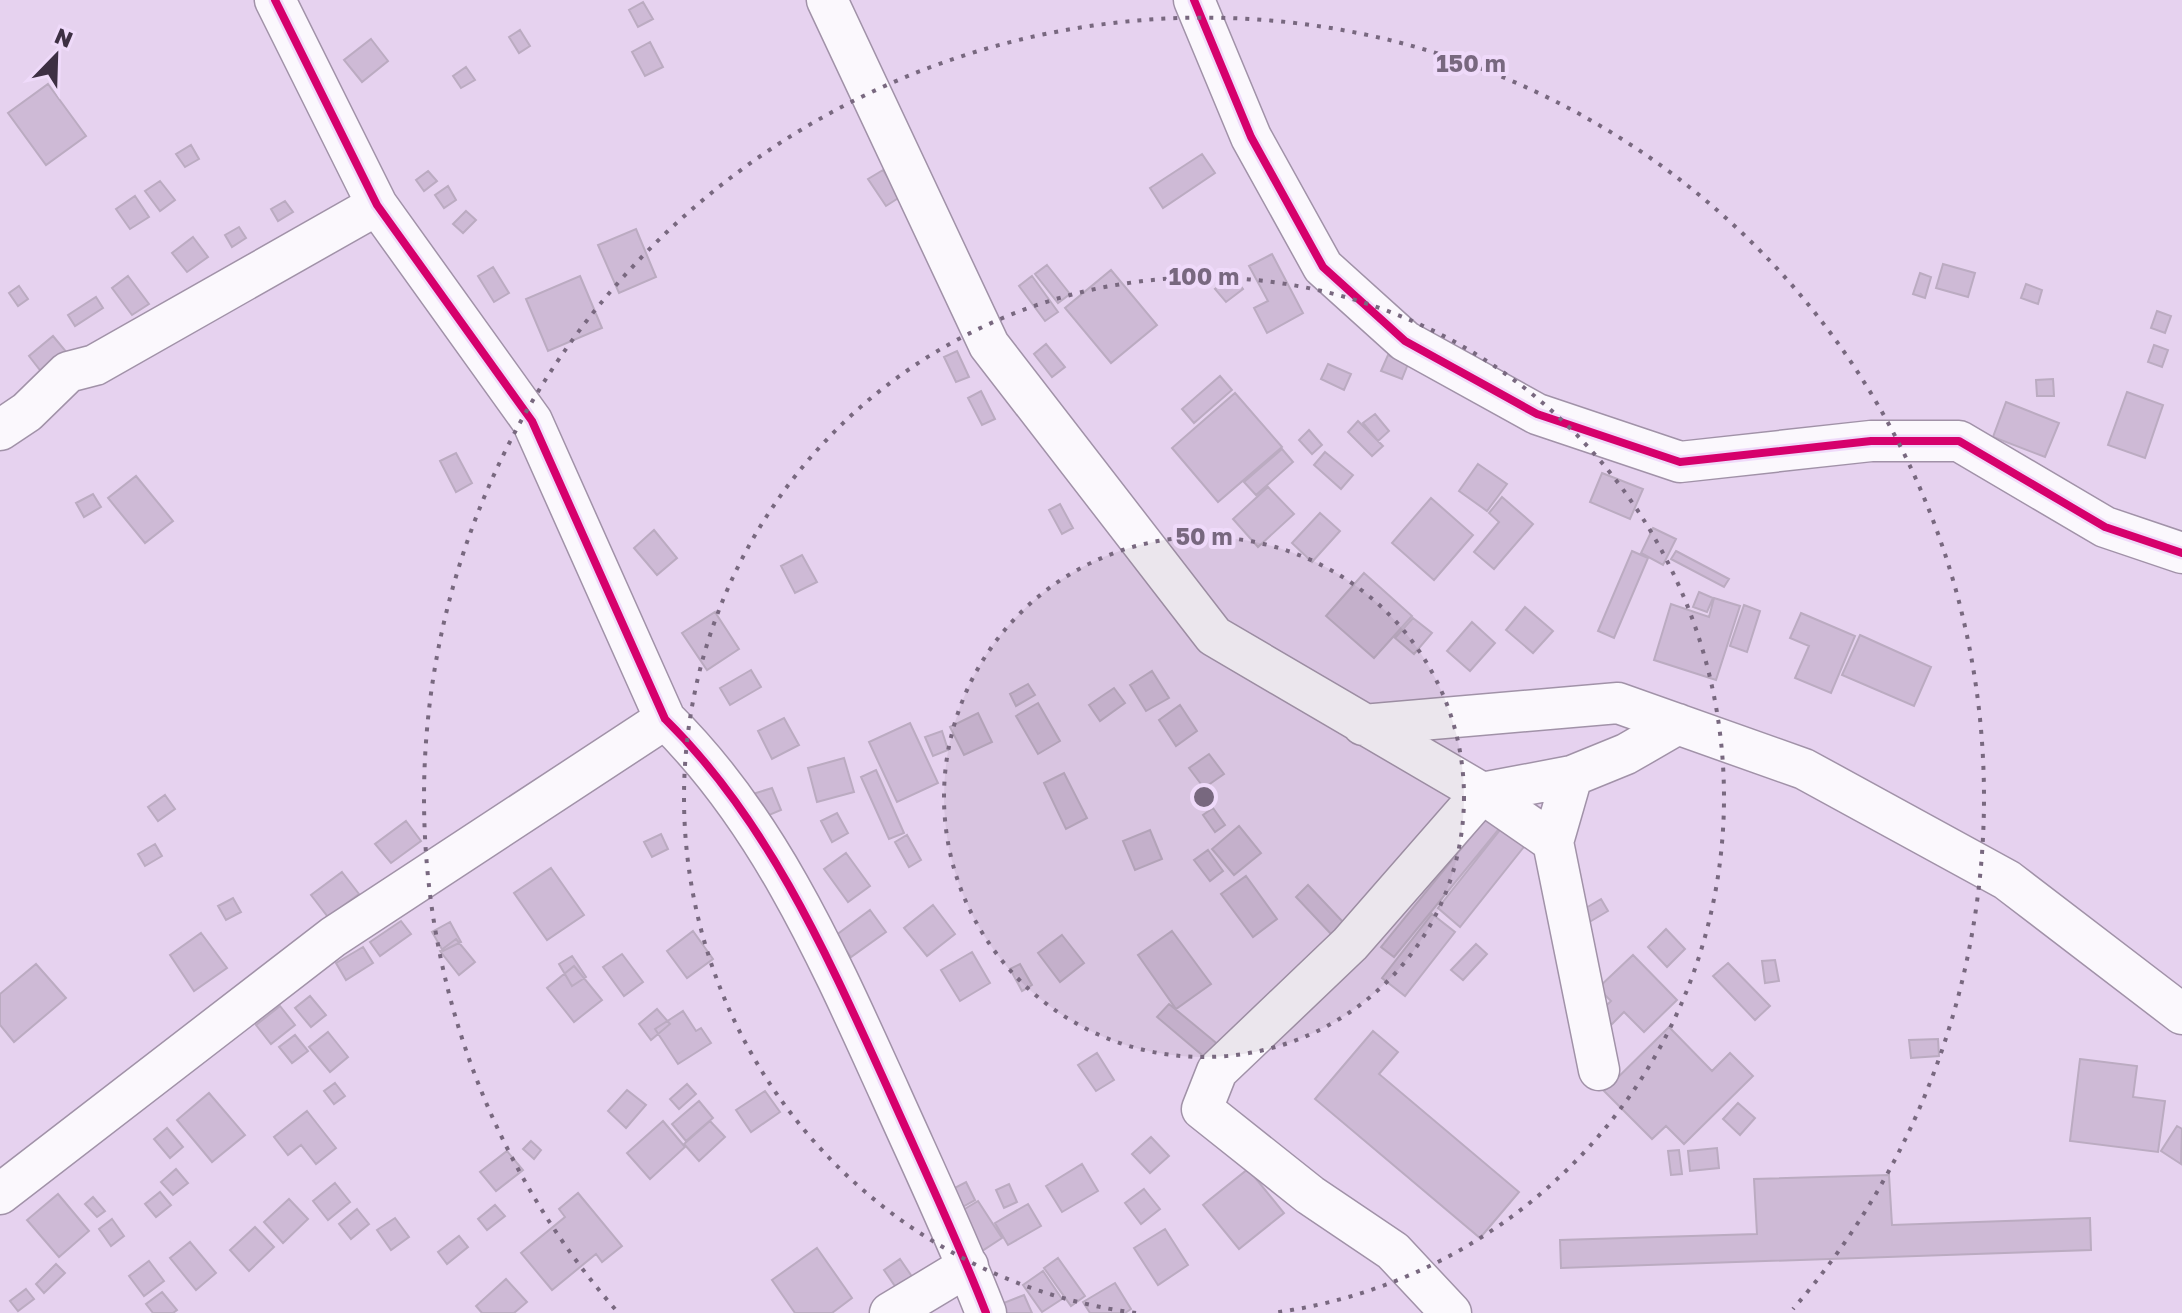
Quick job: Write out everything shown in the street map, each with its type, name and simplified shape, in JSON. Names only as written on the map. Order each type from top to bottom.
[{"type":"street","points":[[275,0],[377,205],[532,421],[665,719],[691,744],[758,832],[842,989],[968,1266],[986,1313]]},
{"type":"street","points":[[827,0],[989,345],[1214,636],[1482,793],[1553,842]]},
{"type":"street","points":[[1194,0],[1251,137],[1323,267],[1405,341],[1431,356],[1537,414],[1680,462],[1871,441],[1959,441],[2105,527],[2182,553]]},
{"type":"street","points":[[0,430],[27,412],[68,372],[95,365],[377,205]]},
{"type":"street","points":[[1363,725],[1618,703],[1678,724],[1804,769],[2007,880],[2182,1014]]},
{"type":"street","points":[[0,1194],[333,937],[665,719]]},
{"type":"street","points":[[1451,1313],[1393,1251],[1310,1195],[1202,1109],[1217,1071],[1350,944],[1482,793],[1572,776],[1626,754],[1678,724]]},
{"type":"street","points":[[1572,776],[1553,842],[1599,1070]]},
{"type":"street","points":[[890,1313],[968,1266]]},
{"type":"building","points":[[643,2],[653,19],[638,27],[629,10]]},
{"type":"building","points":[[520,30],[530,46],[519,53],[509,37]]},
{"type":"building","points":[[371,39],[388,61],[362,82],[344,60]]},
{"type":"building","points":[[650,42],[663,67],[645,76],[632,52]]},
{"type":"building","points":[[466,67],[475,80],[461,88],[453,76]]},
{"type":"building","points":[[48,84],[86,136],[46,165],[8,113]]},
{"type":"building","points":[[191,145],[199,159],[185,167],[176,154]]},
{"type":"building","points":[[1202,154],[1215,173],[1163,208],[1150,188]]},
{"type":"building","points":[[883,170],[900,197],[886,206],[868,179]]},
{"type":"building","points":[[428,171],[437,181],[424,191],[416,180]]},
{"type":"building","points":[[160,181],[175,200],[160,211],[145,191]]},
{"type":"building","points":[[448,186],[456,200],[444,208],[435,195]]},
{"type":"building","points":[[135,196],[149,217],[130,229],[116,209]]},
{"type":"building","points":[[285,201],[293,212],[278,221],[271,209]]},
{"type":"building","points":[[466,211],[476,220],[463,233],[453,224]]},
{"type":"building","points":[[239,227],[246,238],[232,247],[225,235]]},
{"type":"building","points":[[636,229],[656,277],[619,293],[598,245]]},
{"type":"building","points":[[193,237],[208,257],[187,272],[172,253]]},
{"type":"building","points":[[1272,254],[1303,313],[1267,333],[1254,308],[1268,301],[1249,266]]},
{"type":"building","points":[[1943,264],[1975,273],[1968,297],[1936,288]]},
{"type":"building","points":[[1047,265],[1070,294],[1058,303],[1035,274]]},
{"type":"building","points":[[493,267],[509,293],[494,302],[478,276]]},
{"type":"building","points":[[1111,270],[1157,325],[1111,363],[1065,308]]},
{"type":"building","points":[[1920,273],[1931,277],[1925,298],[1913,294]]},
{"type":"building","points":[[128,276],[149,304],[132,315],[112,288]]},
{"type":"building","points":[[580,276],[602,328],[548,351],[526,299]]},
{"type":"building","points":[[1032,276],[1058,312],[1045,321],[1019,286]]},
{"type":"building","points":[[1233,276],[1243,289],[1226,302],[1215,289]]},
{"type":"building","points":[[2026,284],[2042,290],[2038,304],[2021,298]]},
{"type":"building","points":[[19,286],[28,299],[18,306],[9,293]]},
{"type":"building","points":[[96,297],[103,308],[75,326],[68,315]]},
{"type":"building","points":[[2157,311],[2171,316],[2165,333],[2151,328]]},
{"type":"building","points":[[53,336],[68,354],[43,374],[29,356]]},
{"type":"building","points":[[1046,344],[1065,367],[1052,377],[1034,354]]},
{"type":"building","points":[[2154,345],[2168,350],[2162,367],[2148,362]]},
{"type":"building","points":[[957,351],[969,377],[956,382],[944,357]]},
{"type":"building","points":[[1388,355],[1408,364],[1402,379],[1381,371]]},
{"type":"building","points":[[1328,364],[1351,374],[1344,390],[1321,379]]},
{"type":"building","points":[[1220,376],[1232,390],[1194,423],[1182,409]]},
{"type":"building","points":[[2053,379],[2054,396],[2037,396],[2036,380]]},
{"type":"building","points":[[981,391],[995,419],[982,425],[968,398]]},
{"type":"building","points":[[2127,392],[2163,405],[2145,458],[2108,445]]},
{"type":"building","points":[[1235,393],[1282,447],[1218,502],[1172,448]]},
{"type":"building","points":[[2006,402],[2059,423],[2045,457],[1993,437]]},
{"type":"building","points":[[1375,414],[1389,431],[1378,441],[1363,423]]},
{"type":"building","points":[[1358,421],[1383,446],[1372,456],[1348,432]]},
{"type":"building","points":[[1309,430],[1322,445],[1312,454],[1299,440]]},
{"type":"building","points":[[1282,449],[1293,462],[1256,495],[1244,482]]},
{"type":"building","points":[[1325,452],[1353,475],[1341,489],[1314,465]]},
{"type":"building","points":[[456,453],[472,483],[456,492],[440,461]]},
{"type":"building","points":[[1478,464],[1507,484],[1487,511],[1459,491]]},
{"type":"building","points":[[1602,473],[1643,489],[1630,519],[1590,502]]},
{"type":"building","points":[[136,476],[173,521],[145,543],[108,498]]},
{"type":"building","points":[[1268,487],[1294,514],[1258,547],[1233,519]]},
{"type":"building","points":[[93,494],[101,507],[84,517],[76,503]]},
{"type":"building","points":[[1502,497],[1533,524],[1494,569],[1474,552],[1499,522],[1489,513]]},
{"type":"building","points":[[1431,498],[1473,535],[1434,580],[1392,543]]},
{"type":"building","points":[[1060,504],[1073,528],[1062,534],[1049,510]]},
{"type":"building","points":[[1320,513],[1340,531],[1312,562],[1292,543]]},
{"type":"building","points":[[1653,528],[1676,539],[1663,565],[1641,553]]},
{"type":"building","points":[[654,530],[677,558],[657,575],[634,548]]},
{"type":"building","points":[[1632,551],[1648,558],[1614,638],[1598,631]]},
{"type":"building","points":[[1676,551],[1729,579],[1724,587],[1671,559]]},
{"type":"building","points":[[802,555],[817,582],[795,593],[781,566]]},
{"type":"building","points":[[1364,573],[1412,616],[1374,658],[1326,616]]},
{"type":"building","points":[[1699,592],[1713,598],[1707,612],[1693,607]]},
{"type":"building","points":[[1714,598],[1740,606],[1716,680],[1654,660],[1671,604],[1709,617]]},
{"type":"building","points":[[1744,605],[1760,611],[1747,652],[1730,646]]},
{"type":"building","points":[[1525,607],[1553,631],[1533,653],[1506,630]]},
{"type":"building","points":[[715,612],[739,649],[707,670],[682,633]]},
{"type":"building","points":[[1801,613],[1855,636],[1831,693],[1795,678],[1809,646],[1790,638]]},
{"type":"building","points":[[1413,618],[1432,633],[1414,654],[1395,638]]},
{"type":"building","points":[[1472,622],[1495,643],[1470,671],[1447,651]]},
{"type":"building","points":[[1860,635],[1931,667],[1914,706],[1842,675]]},
{"type":"building","points":[[751,670],[761,687],[730,705],[720,688]]},
{"type":"building","points":[[1152,671],[1169,698],[1146,711],[1130,685]]},
{"type":"building","points":[[1028,684],[1035,695],[1016,706],[1010,694]]},
{"type":"building","points":[[1114,688],[1125,703],[1100,721],[1089,705]]},
{"type":"building","points":[[1038,703],[1060,741],[1038,754],[1016,716]]},
{"type":"building","points":[[1180,705],[1197,731],[1176,746],[1159,720]]},
{"type":"building","points":[[978,713],[992,742],[964,755],[950,727]]},
{"type":"building","points":[[784,718],[799,745],[772,759],[758,731]]},
{"type":"building","points":[[910,723],[938,783],[897,802],[869,742]]},
{"type":"building","points":[[942,731],[948,750],[933,756],[925,737]]},
{"type":"building","points":[[1209,754],[1224,774],[1204,788],[1189,768]]},
{"type":"building","points":[[844,758],[854,792],[817,802],[808,768]]},
{"type":"building","points":[[876,770],[904,833],[889,839],[861,777]]},
{"type":"building","points":[[1064,773],[1087,818],[1066,829],[1044,783]]},
{"type":"building","points":[[772,788],[781,810],[762,818],[753,794]]},
{"type":"building","points":[[165,795],[175,809],[158,821],[148,807]]},
{"type":"building","points":[[1495,807],[1508,818],[1394,957],[1381,947]]},
{"type":"building","points":[[1213,808],[1225,825],[1215,832],[1203,815]]},
{"type":"building","points":[[837,813],[848,833],[832,842],[821,821]]},
{"type":"building","points":[[1508,820],[1531,838],[1460,927],[1438,908]]},
{"type":"building","points":[[406,821],[421,841],[391,863],[375,844]]},
{"type":"building","points":[[1239,826],[1261,853],[1234,875],[1212,849]]},
{"type":"building","points":[[1150,830],[1162,859],[1135,870],[1123,841]]},
{"type":"building","points":[[661,834],[668,849],[652,857],[644,842]]},
{"type":"building","points":[[907,835],[921,860],[909,867],[895,842]]},
{"type":"building","points":[[155,844],[162,856],[145,866],[138,854]]},
{"type":"building","points":[[1208,850],[1223,871],[1210,881],[1194,860]]},
{"type":"building","points":[[846,853],[870,886],[848,902],[824,869]]},
{"type":"building","points":[[551,868],[584,915],[547,940],[514,893]]},
{"type":"building","points":[[342,872],[359,894],[328,917],[311,895]]},
{"type":"building","points":[[1246,876],[1277,919],[1253,937],[1221,894]]},
{"type":"building","points":[[1308,885],[1343,922],[1331,934],[1296,897]]},
{"type":"building","points":[[233,898],[241,912],[226,920],[218,906]]},
{"type":"building","points":[[1601,899],[1608,911],[1581,927],[1574,915]]},
{"type":"building","points":[[933,905],[955,934],[927,956],[904,928]]},
{"type":"building","points":[[870,910],[886,932],[851,957],[835,936]]},
{"type":"building","points":[[1432,914],[1455,932],[1405,996],[1382,978]]},
{"type":"building","points":[[401,921],[411,934],[380,956],[370,942]]},
{"type":"building","points":[[450,922],[461,942],[443,951],[432,932]]},
{"type":"building","points":[[1666,929],[1685,949],[1667,967],[1648,947]]},
{"type":"building","points":[[693,931],[713,959],[687,978],[667,951]]},
{"type":"building","points":[[1172,931],[1211,984],[1176,1009],[1138,955]]},
{"type":"building","points":[[201,933],[227,968],[194,991],[170,955]]},
{"type":"building","points":[[1062,935],[1084,963],[1060,982],[1038,953]]},
{"type":"building","points":[[456,939],[475,962],[459,975],[440,951]]},
{"type":"building","points":[[1476,944],[1487,954],[1463,980],[1451,970]]},
{"type":"building","points":[[363,947],[373,963],[346,980],[336,963]]},
{"type":"building","points":[[972,952],[990,983],[960,1001],[941,970]]},
{"type":"building","points":[[622,954],[643,982],[624,996],[603,967]]},
{"type":"building","points":[[1633,955],[1677,1000],[1644,1032],[1624,1012],[1611,1025],[1599,1013],[1611,1001],[1598,988]]},
{"type":"building","points":[[572,956],[586,977],[572,986],[559,964]]},
{"type":"building","points":[[1775,960],[1779,981],[1765,983],[1762,961]]},
{"type":"building","points":[[1728,963],[1770,1006],[1755,1020],[1713,976]]},
{"type":"building","points":[[36,964],[66,998],[14,1042],[0,1025],[0,994]]},
{"type":"building","points":[[1020,964],[1032,985],[1022,991],[1010,969]]},
{"type":"building","points":[[574,966],[602,1000],[574,1022],[547,988]]},
{"type":"building","points":[[310,996],[326,1015],[311,1027],[295,1008]]},
{"type":"building","points":[[1169,1004],[1220,1046],[1208,1060],[1157,1017]]},
{"type":"building","points":[[280,1006],[295,1025],[271,1044],[256,1025]]},
{"type":"building","points":[[657,1009],[670,1024],[651,1040],[639,1024]]},
{"type":"building","points":[[683,1011],[696,1031],[701,1028],[711,1043],[678,1064],[655,1029]]},
{"type":"building","points":[[1669,1027],[1712,1071],[1730,1053],[1753,1076],[1684,1144],[1666,1126],[1652,1139],[1604,1091]]},
{"type":"building","points":[[1373,1031],[1398,1052],[1379,1074],[1519,1192],[1480,1238],[1315,1099]]},
{"type":"building","points":[[328,1032],[348,1057],[330,1072],[309,1047]]},
{"type":"building","points":[[295,1035],[308,1051],[292,1063],[279,1047]]},
{"type":"building","points":[[1938,1039],[1939,1056],[1911,1058],[1909,1040]]},
{"type":"building","points":[[1097,1053],[1114,1080],[1096,1091],[1078,1065]]},
{"type":"building","points":[[2080,1059],[2137,1066],[2133,1097],[2165,1101],[2158,1152],[2070,1141]]},
{"type":"building","points":[[335,1083],[345,1096],[334,1104],[324,1091]]},
{"type":"building","points":[[687,1084],[696,1094],[679,1109],[670,1099]]},
{"type":"building","points":[[627,1090],[646,1105],[626,1128],[608,1111]]},
{"type":"building","points":[[765,1091],[780,1112],[751,1132],[736,1110]]},
{"type":"building","points":[[209,1093],[245,1135],[212,1162],[177,1120]]},
{"type":"building","points":[[699,1101],[713,1118],[686,1141],[672,1124]]},
{"type":"building","points":[[1738,1103],[1755,1118],[1740,1135],[1723,1119]]},
{"type":"building","points":[[307,1111],[336,1148],[316,1164],[301,1145],[288,1155],[274,1137]]},
{"type":"building","points":[[663,1121],[685,1147],[650,1179],[627,1153]]},
{"type":"building","points":[[710,1121],[725,1137],[699,1161],[684,1144]]},
{"type":"building","points":[[2177,1126],[2182,1129],[2181,1164],[2161,1151]]},
{"type":"building","points":[[167,1128],[183,1147],[170,1158],[154,1139]]},
{"type":"building","points":[[1151,1137],[1169,1156],[1150,1173],[1132,1154]]},
{"type":"building","points":[[531,1141],[541,1150],[534,1159],[523,1149]]},
{"type":"building","points":[[1717,1148],[1719,1168],[1690,1171],[1688,1151]]},
{"type":"building","points":[[1679,1150],[1682,1174],[1671,1175],[1668,1151]]},
{"type":"building","points":[[507,1151],[523,1170],[496,1191],[480,1172]]},
{"type":"building","points":[[1082,1164],[1098,1191],[1062,1212],[1046,1186]]},
{"type":"building","points":[[176,1169],[188,1183],[173,1195],[161,1182]]},
{"type":"building","points":[[1248,1169],[1284,1213],[1239,1249],[1203,1205]]},
{"type":"building","points":[[1889,1175],[1892,1225],[2090,1218],[2091,1250],[1561,1268],[1560,1240],[1757,1234],[1754,1179]]},
{"type":"building","points":[[966,1182],[975,1200],[959,1209],[949,1191]]},
{"type":"building","points":[[335,1183],[350,1202],[328,1220],[313,1201]]},
{"type":"building","points":[[1009,1184],[1017,1202],[1004,1208],[996,1190]]},
{"type":"building","points":[[1144,1189],[1160,1209],[1141,1224],[1125,1203]]},
{"type":"building","points":[[160,1192],[171,1205],[156,1217],[145,1204]]},
{"type":"building","points":[[578,1193],[622,1246],[602,1262],[596,1254],[552,1290],[521,1253],[565,1217],[559,1209]]},
{"type":"building","points":[[58,1194],[89,1231],[59,1257],[27,1220]]},
{"type":"building","points":[[93,1197],[105,1211],[97,1217],[85,1204]]},
{"type":"building","points":[[289,1199],[308,1219],[283,1243],[264,1222]]},
{"type":"building","points":[[978,1201],[1002,1238],[982,1251],[958,1213]]},
{"type":"building","points":[[1028,1204],[1041,1226],[1008,1245],[995,1223]]},
{"type":"building","points":[[495,1205],[505,1216],[487,1230],[478,1219]]},
{"type":"building","points":[[357,1209],[369,1224],[351,1239],[339,1224]]},
{"type":"building","points":[[395,1218],[409,1237],[391,1250],[377,1230]]},
{"type":"building","points":[[112,1219],[124,1236],[111,1246],[99,1229]]},
{"type":"building","points":[[255,1227],[274,1247],[249,1271],[230,1250]]},
{"type":"building","points":[[1165,1229],[1188,1265],[1158,1285],[1134,1248]]},
{"type":"building","points":[[459,1236],[468,1247],[447,1264],[438,1252]]},
{"type":"building","points":[[190,1242],[216,1273],[196,1290],[170,1258]]},
{"type":"building","points":[[817,1248],[852,1298],[832,1313],[795,1313],[772,1280]]},
{"type":"building","points":[[1058,1258],[1085,1296],[1071,1306],[1044,1268]]},
{"type":"building","points":[[900,1259],[915,1281],[899,1292],[884,1270]]},
{"type":"building","points":[[149,1261],[164,1281],[144,1296],[129,1276]]},
{"type":"building","points":[[56,1264],[65,1273],[44,1293],[36,1284]]},
{"type":"building","points":[[1043,1271],[1062,1299],[1042,1312],[1023,1285]]},
{"type":"building","points":[[506,1279],[527,1302],[514,1313],[482,1313],[476,1306]]},
{"type":"building","points":[[1115,1283],[1131,1309],[1125,1313],[1090,1313],[1083,1302]]},
{"type":"building","points":[[26,1289],[34,1299],[18,1311],[10,1301]]},
{"type":"building","points":[[162,1292],[177,1310],[173,1313],[153,1313],[146,1304]]},
{"type":"building","points":[[1024,1295],[1032,1313],[1004,1313],[1001,1304]]},
{"type":"cycle path","points":[[275,0],[377,205],[532,421],[665,719],[702,759],[735,802],[794,894],[866,1041],[986,1313]]},
{"type":"cycle path","points":[[1194,0],[1251,137],[1323,267],[1405,341],[1537,414],[1680,462],[1871,441],[1959,441],[2105,527],[2182,553]]}]
